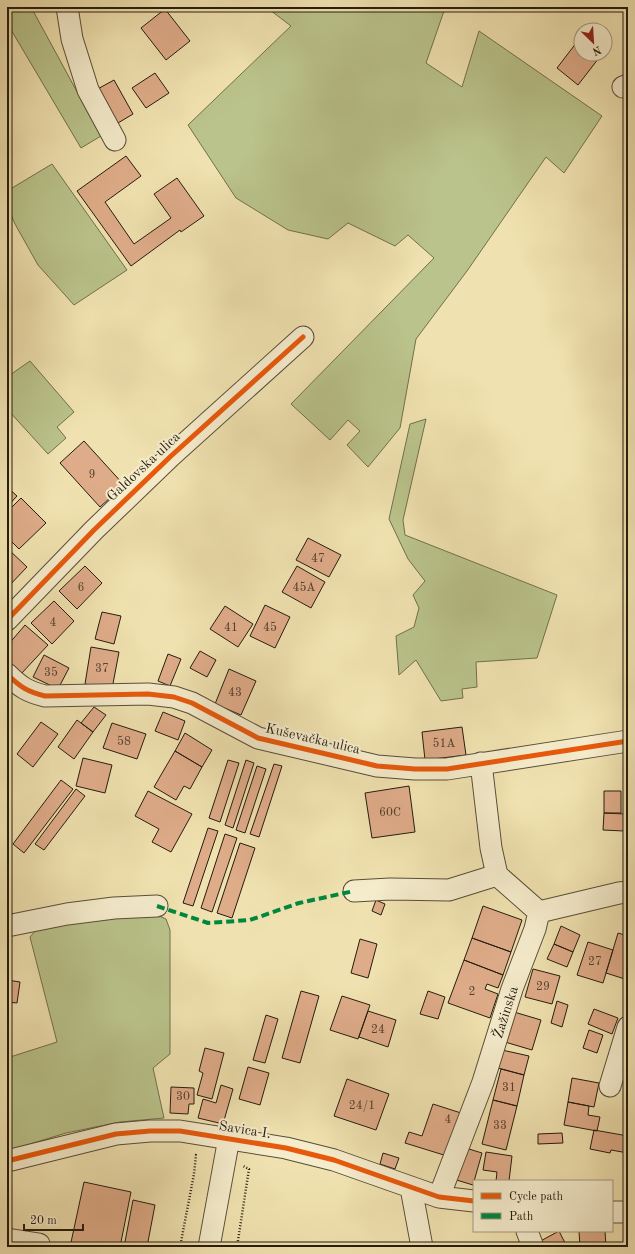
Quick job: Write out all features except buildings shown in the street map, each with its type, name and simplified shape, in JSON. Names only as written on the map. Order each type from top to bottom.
[{"type":"street","points":[[67,7],[72,39],[88,90],[115,140]]},
{"type":"street","name":"Galdovska ulica","points":[[7,620],[94,530],[171,456],[303,337]]},
{"type":"street","name":"Kuševačka ulica","points":[[7,674],[19,686],[31,693],[46,696],[148,694],[174,697],[192,703],[258,738],[377,766],[415,769],[447,769],[628,741]]},
{"type":"street","points":[[481,763],[491,848],[498,875],[539,912],[620,892],[628,892]]},
{"type":"street","points":[[354,890],[449,890],[498,875]]},
{"type":"street","points":[[7,926],[67,914],[114,908],[157,906]]},
{"type":"street","name":"Žažinska","points":[[439,1197],[483,1082],[512,989],[535,930],[539,912]]},
{"type":"street","points":[[610,1086],[628,1026]]},
{"type":"street","name":"Savica I.","points":[[7,1161],[116,1134],[150,1131],[180,1131],[286,1148],[334,1160],[439,1197],[473,1201]]},
{"type":"street","points":[[209,1247],[230,1138]]},
{"type":"street","points":[[411,1188],[422,1247]]},
{"type":"street","points":[[613,1212],[628,1212]]},
{"type":"street","points":[[527,1232],[533,1247]]},
{"type":"street","points":[[7,1240],[39,1244],[38,1247]]},
{"type":"path","points":[[180,1247],[194,1174],[196,1155]]},
{"type":"green space","points":[[7,7],[31,7],[101,136],[81,148],[7,23]]},
{"type":"green space","points":[[266,7],[443,7],[445,8],[426,63],[462,87],[479,31],[602,116],[564,173],[546,157],[467,271],[416,339],[400,428],[368,467],[347,445],[360,431],[348,420],[330,440],[291,404],[434,258],[408,235],[395,246],[348,223],[328,239],[288,230],[236,198],[188,125],[291,26]]},
{"type":"green space","points":[[52,164],[127,270],[74,305],[38,265],[15,224],[7,206],[7,191]]},
{"type":"green space","points":[[30,361],[74,412],[57,427],[66,438],[48,454],[7,409],[7,377]]},
{"type":"green space","points":[[426,419],[403,520],[405,535],[557,595],[537,658],[476,662],[477,687],[462,689],[463,698],[441,701],[416,660],[399,675],[396,636],[414,627],[419,608],[413,595],[425,581],[408,559],[389,519],[410,424]]},
{"type":"green space","points":[[155,914],[166,919],[170,930],[170,1054],[153,1068],[164,1118],[120,1122],[66,1133],[7,1151],[7,1058],[57,1042],[30,937],[36,930],[84,920]]},
{"type":"marked path","points":[[157,906],[208,923],[250,920],[299,903],[354,891]]},
{"type":"cycle path","points":[[7,620],[94,530],[171,456],[303,337]]},
{"type":"cycle path","points":[[7,674],[24,688],[45,696],[148,694],[174,697],[192,703],[258,738],[377,766],[415,769],[447,769],[628,741]]},
{"type":"cycle path","points":[[7,1161],[116,1134],[150,1131],[180,1131],[286,1148],[334,1160],[439,1197],[473,1201]]}]
